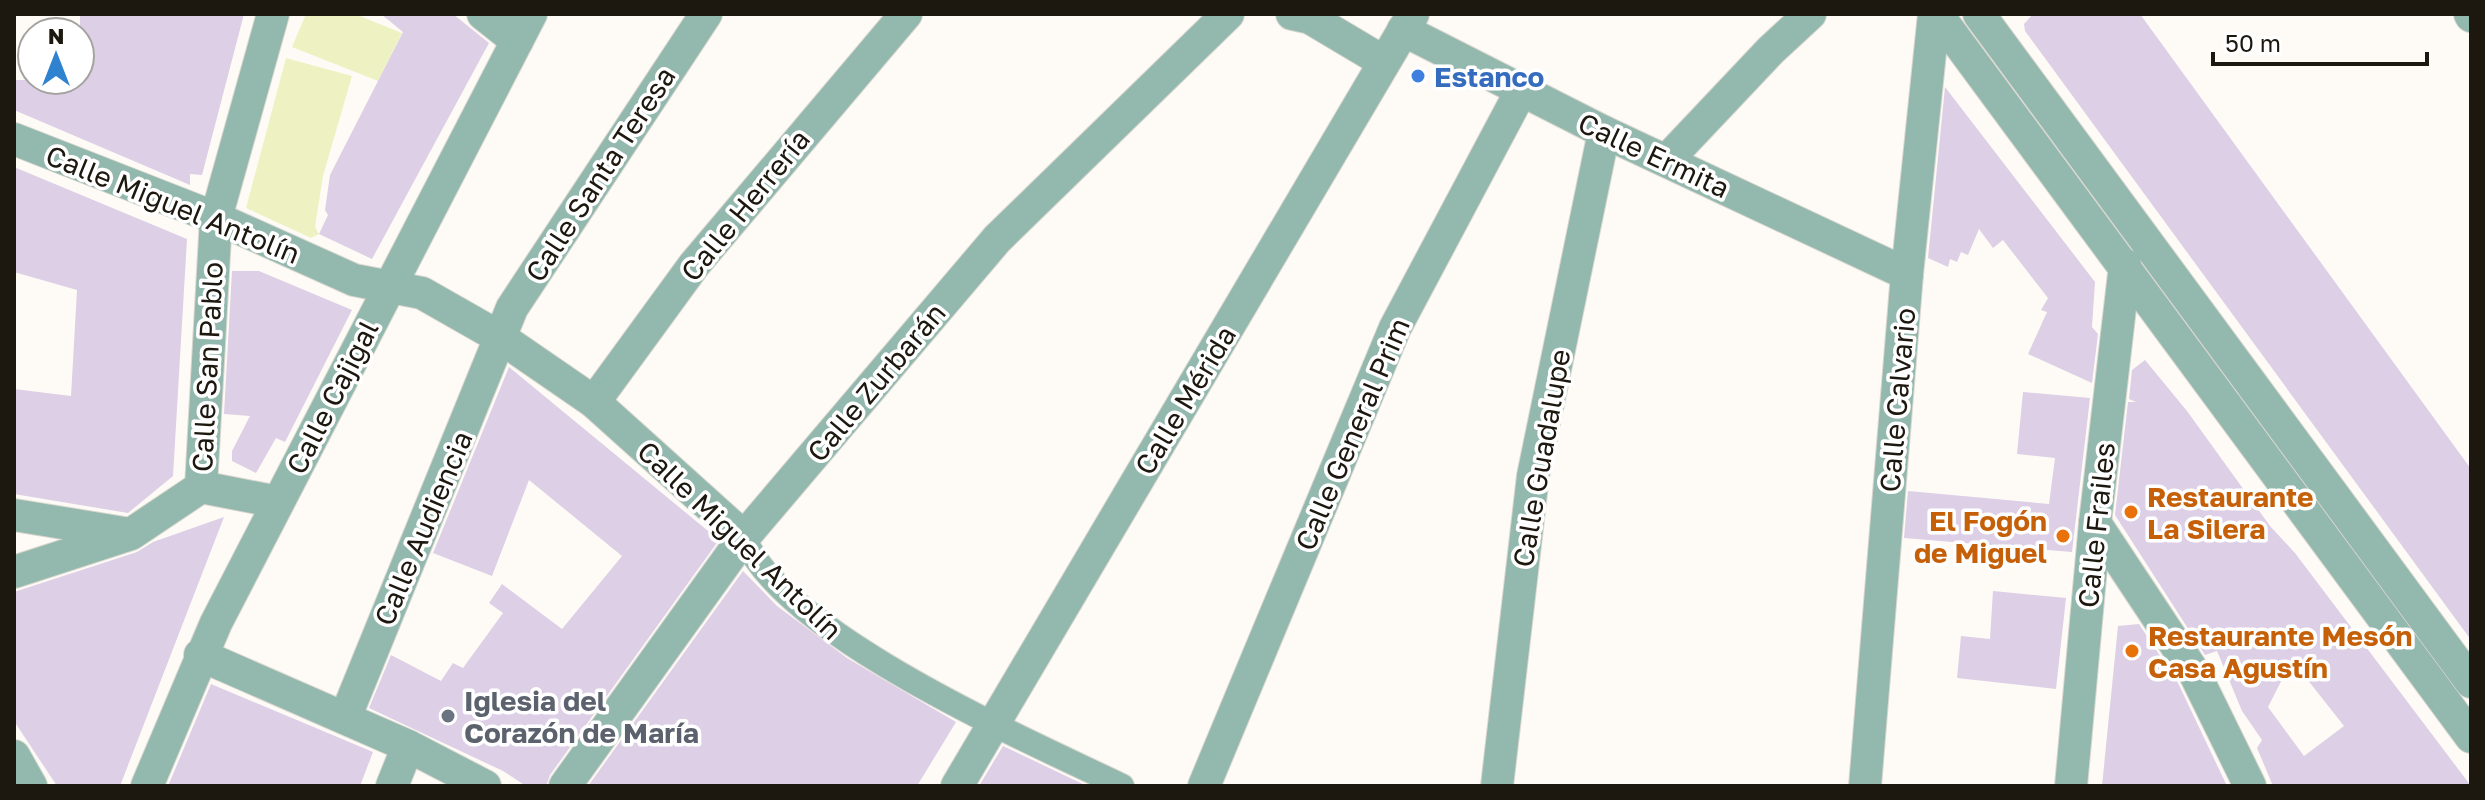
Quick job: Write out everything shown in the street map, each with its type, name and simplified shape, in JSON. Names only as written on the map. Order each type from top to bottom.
[{"type":"street","name":"Calle San Pablo","points":[[201,487],[216,218],[273,14]]},
{"type":"street","points":[[483,14],[524,27]]},
{"type":"street","name":"Calle Santa Teresa","points":[[501,338],[512,308],[706,14]]},
{"type":"street","name":"Calle Herrería","points":[[594,402],[694,265],[906,14]]},
{"type":"street","name":"Calle Zurbarán","points":[[565,786],[744,537],[997,239],[1228,14]]},
{"type":"street","points":[[1667,160],[1771,50],[1810,14]]},
{"type":"street","points":[[1936,14],[2125,265],[2471,737]]},
{"type":"street","name":"Calle Calvario","points":[[1865,786],[1907,274],[1936,14]]},
{"type":"street","points":[[1303,15],[1384,62]]},
{"type":"street","points":[[1987,17],[2471,682]]},
{"type":"street","name":"Calle Ermita","points":[[1408,22],[1521,91],[1907,274]]},
{"type":"street","name":"Calle Mérida","points":[[957,786],[991,723],[1408,22]]},
{"type":"street","name":"Calle Cajigal","points":[[147,786],[200,655],[524,27]]},
{"type":"street","name":"Calle General Prim","points":[[1204,786],[1395,328],[1521,91]]},
{"type":"street","name":"Calle Guadalupe","points":[[1497,786],[1533,476],[1604,132]]},
{"type":"street","name":"Calle Miguel Antolín","points":[[14,139],[216,218],[354,280],[422,293],[501,338],[594,402],[744,537],[753,558],[833,635],[991,723],[1122,786]]},
{"type":"street","name":"Calle Frailes","points":[[2071,786],[2095,523],[2125,265]]},
{"type":"street","name":"Calle Audiencia","points":[[345,718],[501,338]]},
{"type":"street","points":[[14,572],[131,534],[201,487],[278,502]]},
{"type":"street","points":[[14,515],[131,534]]},
{"type":"street","points":[[2095,523],[2195,674],[2250,786]]},
{"type":"street","points":[[200,655],[408,746],[485,786]]},
{"type":"street","points":[[392,786],[408,746]]},
{"type":"street","points":[[14,756],[31,786]]},
{"type":"green space","points":[[306,14],[355,14],[402,33],[378,81],[292,47]]},
{"type":"green space","points":[[286,58],[352,76],[323,176],[315,227],[319,234],[311,238],[246,208]]},
{"type":"building","points":[[244,14],[202,175],[190,174],[190,185],[14,110],[14,80],[16,96],[96,96],[96,16],[80,16]]},
{"type":"building","points":[[381,14],[453,14],[489,43],[372,259],[319,234],[328,215],[325,210],[330,175],[403,32]]},
{"type":"building","points":[[2033,14],[2140,14],[2471,469],[2471,640],[2025,31],[2024,24]]},
{"type":"building","points":[[1945,87],[2095,282],[2092,327],[2098,334],[2092,383],[2028,354],[2047,312],[2041,310],[2048,298],[2003,240],[1993,248],[1979,229],[1968,255],[1961,252],[1957,262],[1950,259],[1948,267],[1928,258]]},
{"type":"building","points":[[14,167],[187,239],[173,476],[128,513],[14,494],[14,389],[71,396],[77,290],[14,272]]},
{"type":"building","points":[[232,271],[259,271],[352,310],[285,442],[276,438],[256,473],[232,461],[232,451],[250,416],[224,414]]},
{"type":"building","points":[[2145,360],[2187,411],[2270,526],[2295,553],[2471,786],[2273,786],[2257,748],[2262,740],[2242,711],[2217,651],[2205,655],[2115,515],[2128,402],[2136,402],[2129,399],[2132,370]],"holes":[[[2292,660],[2344,726],[2304,756],[2268,707]]]},
{"type":"building","points":[[509,367],[719,540],[550,775],[546,786],[526,786],[503,771],[369,708],[391,655],[441,681],[453,663],[463,668],[503,613],[489,603],[502,584],[562,629],[622,556],[529,480],[492,576],[433,553]]},
{"type":"building","points":[[2023,392],[2090,398],[2072,552],[1904,538],[1908,491],[2049,504],[2055,458],[2017,454]]},
{"type":"building","points":[[224,517],[120,786],[57,786],[14,721],[14,592],[137,552],[153,542]]},
{"type":"building","points":[[743,571],[777,606],[847,658],[956,722],[917,786],[588,786]]},
{"type":"building","points":[[1993,591],[2066,598],[2056,689],[1957,678],[1961,636],[1990,639]]},
{"type":"building","points":[[2139,624],[2178,683],[2227,786],[2102,786],[2118,626]]},
{"type":"building","points":[[211,684],[373,752],[360,786],[168,786]]},
{"type":"building","points":[[1003,746],[1022,755],[1087,786],[979,786]]},
{"type":"place","name":"Estanco","points":[[1418,76]]},
{"type":"place","name":"Restaurante La Silera","points":[[2131,512]]},
{"type":"place","name":"El Fogón de Miguel","points":[[2063,536]]},
{"type":"place","name":"Restaurante Mesón Casa Agustín","points":[[2132,651]]},
{"type":"place","name":"Iglesia del Corazón de María","points":[[448,716]]}]
